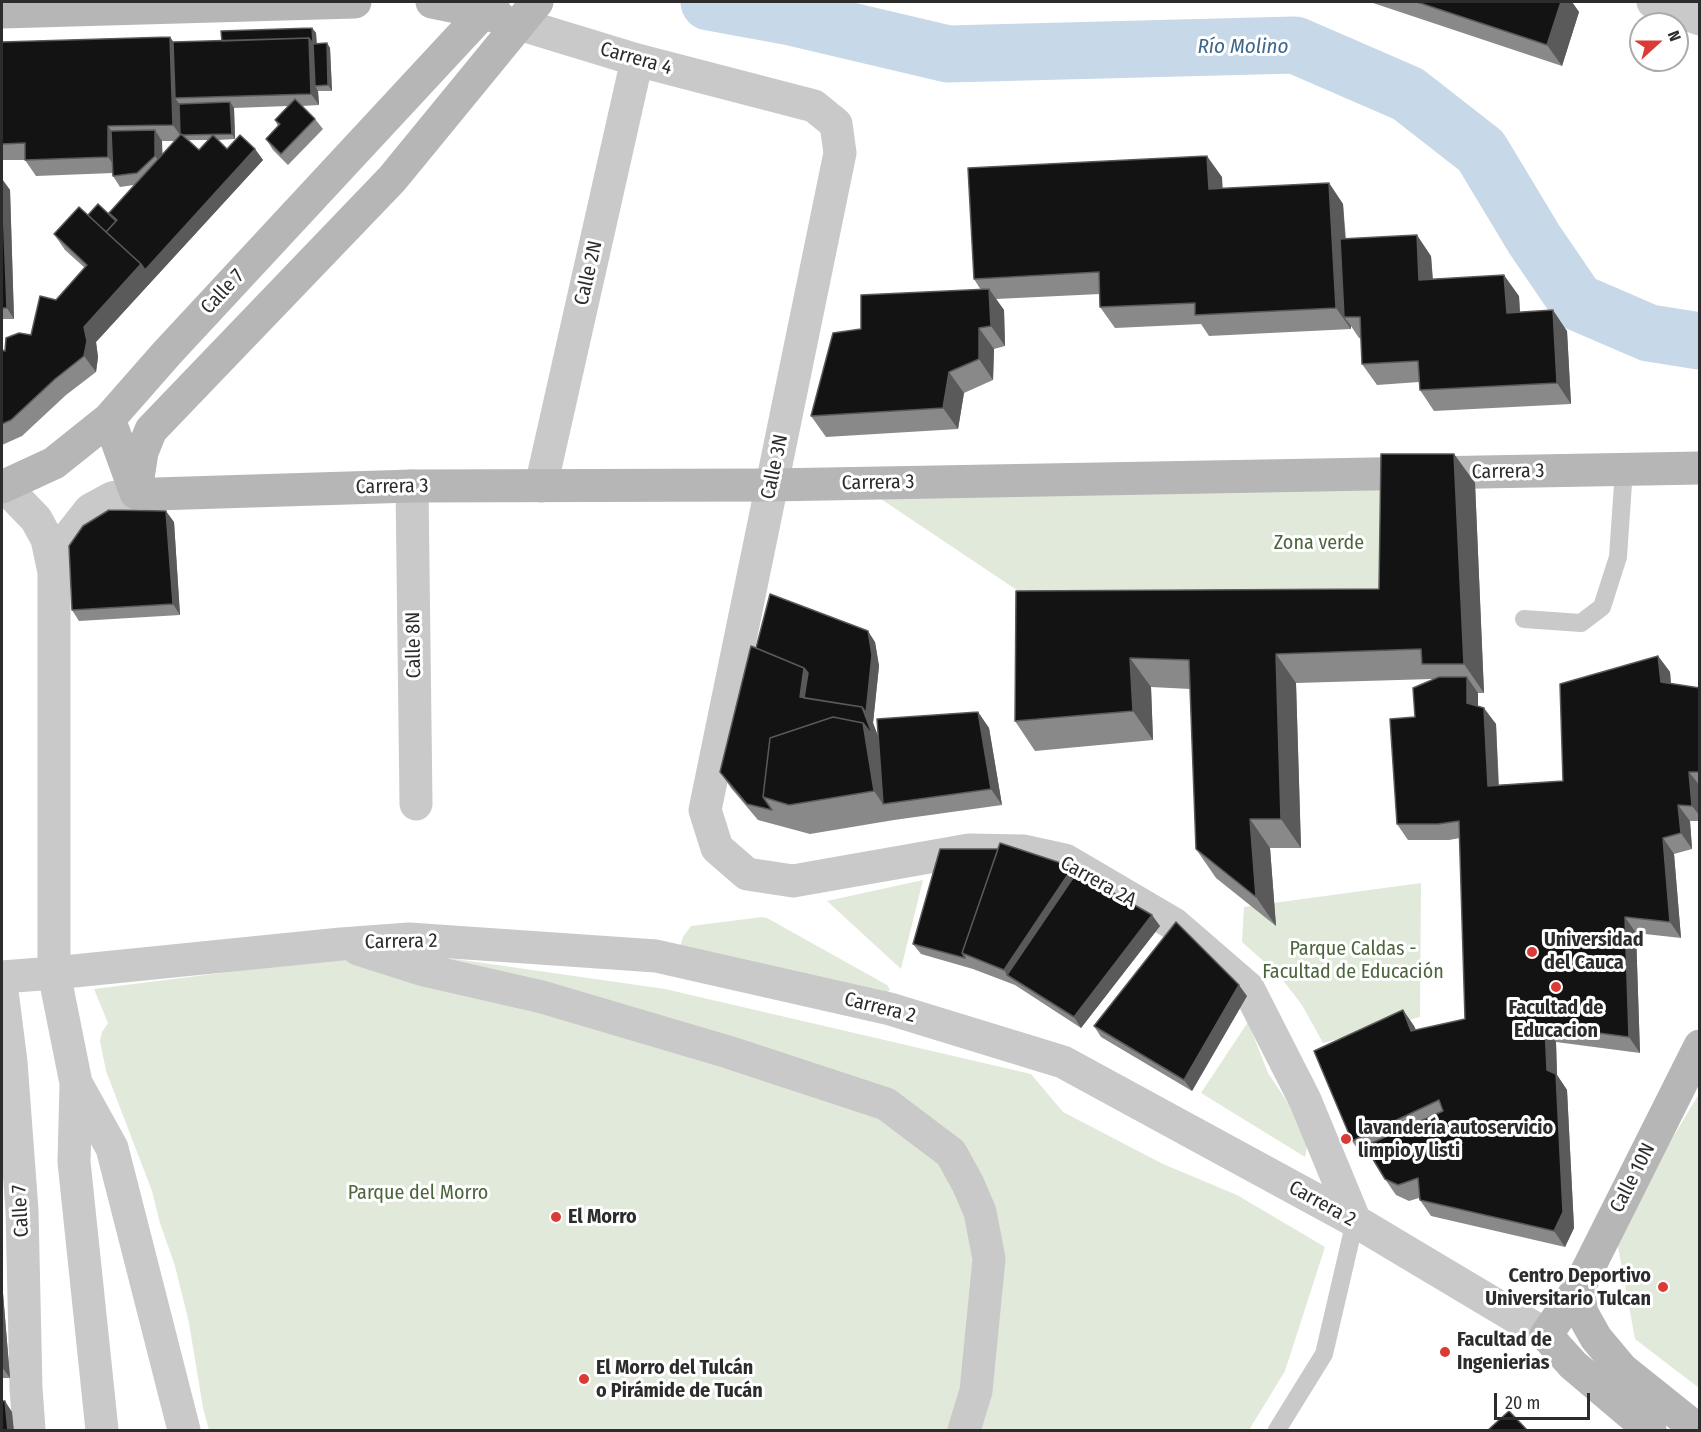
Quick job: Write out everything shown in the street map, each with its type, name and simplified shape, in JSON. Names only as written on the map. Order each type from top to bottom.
[{"type":"main road","points":[[2,12],[355,2]]},
{"type":"main road","name":"Carrera 4","points":[[432,2],[528,12]]},
{"type":"main road","name":"Calle 7","points":[[3,487],[54,463],[109,419],[167,353],[488,7]]},
{"type":"main road","points":[[136,493],[142,452],[151,430],[392,178],[528,12]]},
{"type":"main road","points":[[109,419],[136,493]]},
{"type":"main road","name":"Carrera 3","points":[[136,493],[412,486],[771,485],[1700,468]]},
{"type":"main road","name":"Calle 10N","points":[[1546,1335],[1580,1301],[1700,1046]]},
{"type":"main road","points":[[1580,1301],[1596,1338],[1622,1369],[1698,1431]]},
{"type":"main road","name":"Carrera 2","points":[[1546,1335],[1573,1365],[1650,1431]]},
{"type":"street","points":[[1653,2],[1700,19]]},
{"type":"street","name":"Carrera 4","points":[[528,12],[637,60],[814,106],[836,124]]},
{"type":"street","name":"Calle 2N","points":[[541,486],[637,60]]},
{"type":"street","name":"Calle 3N","points":[[705,810],[840,153],[836,124]]},
{"type":"street","name":"Calle 8N","points":[[412,486],[416,804]]},
{"type":"street","name":"Calle 7","points":[[3,487],[36,519],[47,539],[54,572],[54,973],[76,1083]]},
{"type":"street","name":"Calle 7","points":[[54,572],[68,538],[90,510],[112,498],[136,493]]},
{"type":"street","name":"Carrera 2A","points":[[705,810],[717,848],[747,874],[793,880],[969,850],[1024,850],[1065,860],[1174,924],[1248,988],[1305,1100],[1355,1221]]},
{"type":"street","name":"Carrera 2","points":[[2,977],[410,939],[656,956],[890,1009],[1063,1062],[1355,1221],[1546,1335]]},
{"type":"street","points":[[341,944],[424,970],[542,997],[728,1052],[886,1104],[951,1153],[980,1212],[989,1258],[976,1391],[964,1431]]},
{"type":"street","name":"Calle 7","points":[[2,991],[11,1062],[14,1389],[30,1431]]},
{"type":"street","points":[[76,1083],[74,1162],[102,1431]]},
{"type":"street","points":[[76,1083],[112,1148],[184,1431]]},
{"type":"lane","points":[[1524,619],[1581,623],[1602,607],[1618,557],[1624,469]]},
{"type":"lane","points":[[1277,1431],[1323,1354],[1355,1221]]},
{"type":"green space","name":"Zona verde","points":[[1388,472],[1386,609],[1054,615],[878,497]]},
{"type":"green space","points":[[923,880],[901,969],[827,901]]},
{"type":"green space","name":"Parque Caldas - Facultad de Educación","points":[[1421,883],[1420,1017],[1323,1043],[1302,1005],[1279,975],[1242,942],[1244,907]]},
{"type":"green space","points":[[762,917],[887,985],[890,990],[887,993],[675,963],[683,937],[691,926]]},
{"type":"green space","name":"El Morro","points":[[413,953],[665,989],[1031,1074],[1063,1112],[1163,1164],[1237,1195],[1325,1247],[1285,1371],[1249,1430],[209,1430],[203,1408],[189,1323],[175,1266],[152,1191],[106,1071],[100,1041],[102,1032],[108,1023],[94,989],[324,960]]},
{"type":"green space","points":[[1248,1022],[1268,1073],[1309,1135],[1305,1157],[1201,1093]]},
{"type":"green space","name":"Centro Deportivo Universitario Tulcan","points":[[1699,1094],[1699,1388],[1635,1339],[1616,1236]]},
{"type":"building","points":[[1417,2],[1561,2],[1547,45]]},
{"type":"building","points":[[312,28],[313,44],[309,38],[222,41],[221,31]]},
{"type":"building","points":[[170,37],[173,125],[108,126],[108,157],[25,160],[25,143],[2,144],[2,42]]},
{"type":"building","points":[[309,38],[311,94],[175,98],[173,42]]},
{"type":"building","points":[[327,43],[328,85],[315,86],[313,44]]},
{"type":"building","points":[[295,99],[315,119],[281,154],[266,139],[280,124],[275,120]]},
{"type":"building","points":[[230,102],[232,134],[180,135],[179,104]]},
{"type":"building","points":[[155,130],[155,156],[137,173],[113,176],[111,131]]},
{"type":"building","points":[[181,134],[199,150],[213,135],[227,149],[240,135],[255,149],[145,270],[106,232],[117,220],[109,213]]},
{"type":"building","points":[[1207,156],[1209,189],[1329,183],[1336,308],[1195,315],[1195,303],[1100,307],[1099,272],[974,279],[968,168]]},
{"type":"building","points":[[2,179],[7,308],[2,308]]},
{"type":"building","points":[[98,204],[116,221],[106,232],[88,215]]},
{"type":"building","points":[[79,207],[141,264],[84,327],[87,341],[84,356],[55,379],[11,420],[2,424],[2,350],[5,351],[6,338],[19,333],[31,335],[40,296],[56,300],[87,265],[54,234]]},
{"type":"building","points":[[1417,235],[1419,280],[1504,275],[1507,313],[1553,310],[1557,383],[1420,390],[1418,361],[1362,364],[1360,317],[1344,317],[1340,239]]},
{"type":"building","points":[[989,289],[991,326],[979,328],[979,359],[949,372],[943,408],[811,416],[833,333],[861,329],[861,295]]},
{"type":"building","points":[[1381,454],[1454,454],[1464,664],[1422,664],[1421,649],[1276,654],[1281,819],[1250,819],[1256,897],[1196,849],[1189,660],[1130,658],[1133,711],[1015,721],[1016,591],[1379,589]]},
{"type":"building","points":[[109,510],[166,511],[173,604],[72,610],[69,546],[83,526]]},
{"type":"building","points":[[770,594],[868,631],[872,655],[866,713],[862,707],[804,698],[808,673],[804,668],[756,648]]},
{"type":"building","points":[[751,646],[804,668],[800,697],[862,707],[873,736],[863,723],[833,717],[770,738],[763,797],[772,810],[747,804],[720,772]]},
{"type":"building","name":"Facultad de Educacion","points":[[1658,656],[1661,682],[1700,688],[1700,772],[1689,772],[1692,806],[1678,805],[1681,833],[1663,838],[1670,922],[1625,917],[1629,1037],[1545,1026],[1547,1070],[1556,1074],[1563,1212],[1554,1231],[1420,1200],[1418,1178],[1398,1185],[1385,1179],[1365,1146],[1443,1111],[1439,1100],[1352,1141],[1314,1051],[1403,1010],[1411,1031],[1465,1019],[1459,821],[1438,824],[1397,824],[1390,719],[1415,717],[1413,688],[1439,677],[1467,677],[1467,703],[1484,708],[1488,786],[1563,781],[1560,684]]},
{"type":"building","points":[[978,712],[991,789],[883,804],[877,719]]},
{"type":"building","points":[[833,717],[863,723],[874,791],[789,805],[763,797],[770,738]]},
{"type":"building","points":[[1000,843],[1073,867],[1004,970],[962,953]]},
{"type":"building","points":[[940,849],[998,849],[962,953],[965,958],[913,944]]},
{"type":"building","points":[[1077,872],[1152,915],[1074,1017],[1007,975]]},
{"type":"building","points":[[1176,922],[1239,985],[1184,1080],[1094,1026]]},
{"type":"building","points":[[2,1401],[5,1401],[8,1431],[2,1431]]},
{"type":"building","points":[[1509,1411],[1528,1431],[1487,1431]]},
{"type":"waterway","name":"Río Molino","points":[[709,2],[791,17],[948,54],[1295,45],[1408,94],[1481,151],[1534,239],[1577,302],[1649,333],[1700,341]]},
{"type":"place","name":"Universidad del Cauca","points":[[1532,952]]},
{"type":"place","name":"Facultad de Educacion","points":[[1556,987]]},
{"type":"place","name":"lavandería autoservicio limpio y listi","points":[[1346,1139]]},
{"type":"place","name":"El Morro","points":[[556,1217]]},
{"type":"place","name":"Centro Deportivo Universitario Tulcan","points":[[1663,1287]]},
{"type":"place","name":"Facultad de Ingenierias","points":[[1445,1352]]},
{"type":"place","name":"El Morro del Tulcán o Pirámide de Tucán","points":[[584,1379]]},
{"type":"park label","name":"Parque del Morro","points":[[418,1193]]}]
